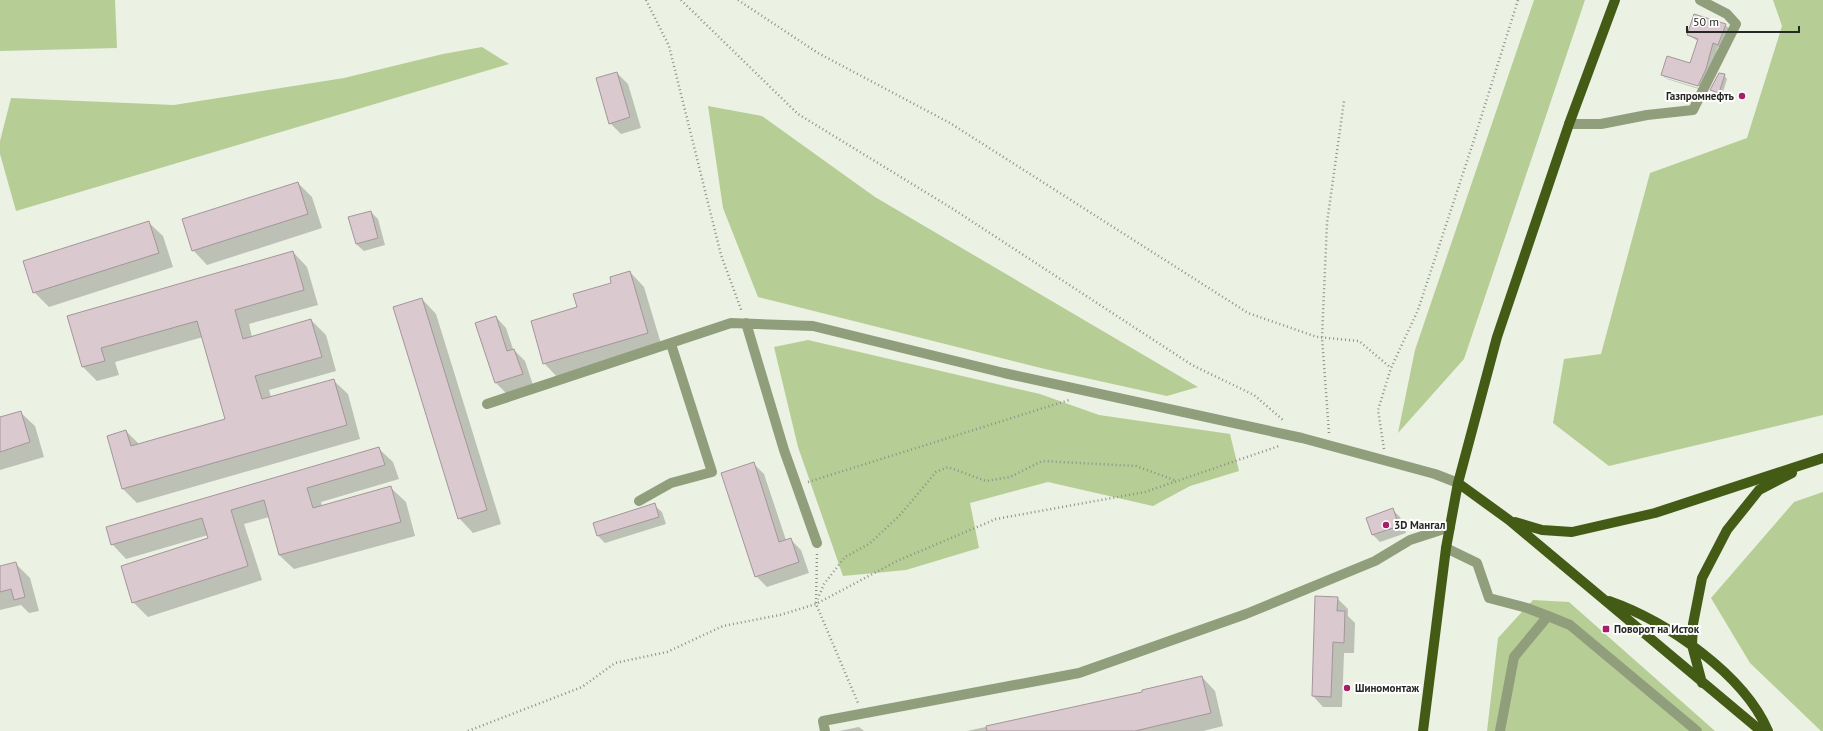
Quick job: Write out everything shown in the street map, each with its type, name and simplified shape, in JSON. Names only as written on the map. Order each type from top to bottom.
[{"type":"main road","points":[[1423,731],[1446,548],[1458,483],[1497,337],[1569,124],[1615,0]]},
{"type":"main road","points":[[1509,520],[1542,530],[1572,532],[1655,512],[1820,459]]},
{"type":"main road","points":[[1702,683],[1692,645],[1693,624],[1702,578],[1727,530],[1759,490],[1820,459]]},
{"type":"main road","points":[[1458,483],[1509,520],[1761,731]]},
{"type":"main road","points":[[1604,599],[1633,609],[1692,645],[1730,678],[1761,715],[1768,731]]},
{"type":"street","points":[[1569,124],[1601,124],[1647,115],[1694,110],[1736,24],[1727,14],[1700,0]]},
{"type":"street","points":[[487,404],[731,323],[813,326],[1004,373],[1302,438],[1435,474],[1458,483]]},
{"type":"street","points":[[746,323],[784,450],[817,542]]},
{"type":"street","points":[[640,501],[671,484],[712,472],[670,344]]},
{"type":"street","points":[[825,731],[823,721],[1079,673],[1246,614],[1375,561],[1410,540],[1450,527]]},
{"type":"street","points":[[1446,548],[1477,563],[1489,598],[1527,608],[1570,626],[1697,731]]},
{"type":"street","points":[[1500,731],[1514,657],[1548,616]]},
{"type":"path","points":[[646,0],[670,46],[721,255],[746,323]]},
{"type":"path","points":[[682,0],[798,114],[953,209],[1192,365],[1254,395],[1286,424]]},
{"type":"path","points":[[738,0],[818,53],[950,123],[1248,313],[1322,337],[1359,341],[1391,368]]},
{"type":"path","points":[[1386,461],[1378,410],[1391,368],[1420,302],[1473,144],[1518,0]]},
{"type":"path","points":[[1330,445],[1322,337],[1327,223],[1344,101]]},
{"type":"path","points":[[796,486],[1090,392]]},
{"type":"path","points":[[468,731],[582,687],[615,663],[667,652],[723,626],[780,615],[816,604],[897,561],[996,519],[1145,492],[1280,446]]},
{"type":"path","points":[[816,604],[824,584],[845,557],[868,544],[900,515],[936,472],[948,467],[986,481],[1010,477],[1042,461],[1136,466],[1177,481]]},
{"type":"path","points":[[817,542],[816,604],[862,713]]},
{"type":"green space","points":[[0,0],[115,0],[117,48],[0,51]]},
{"type":"green space","points":[[1534,0],[1585,0],[1464,359],[1398,433],[1415,350]]},
{"type":"green space","points":[[1773,0],[1823,0],[1823,415],[1609,466],[1553,423],[1564,359],[1601,354],[1650,173],[1747,138],[1782,26]]},
{"type":"green space","points":[[482,47],[509,64],[16,211],[0,154],[0,141],[11,98],[174,105],[344,78],[443,54]]},
{"type":"green space","points":[[708,106],[762,116],[875,197],[1198,387],[1167,396],[1045,369],[758,297],[723,208]]},
{"type":"green space","points":[[808,340],[1040,394],[1099,415],[1230,434],[1239,471],[1190,486],[1153,506],[1048,482],[970,503],[979,548],[906,570],[843,576],[798,447],[774,347]]},
{"type":"green space","points":[[1823,492],[1823,731],[1821,731],[1750,663],[1711,598],[1794,502]]},
{"type":"green space","points":[[1533,600],[1569,602],[1715,731],[1487,731],[1498,638]]},
{"type":"building","points":[[1694,14],[1726,24],[1718,45],[1713,43],[1706,69],[1698,86],[1661,75],[1667,56],[1690,63],[1698,39],[1687,35]]},
{"type":"building","points":[[617,72],[630,117],[609,124],[596,78]]},
{"type":"building","points":[[1719,73],[1725,74],[1719,93],[1710,90]]},
{"type":"building","points":[[298,182],[308,214],[192,251],[182,219]]},
{"type":"building","points":[[371,211],[378,238],[356,244],[348,217]]},
{"type":"building","points":[[149,221],[159,253],[33,293],[23,261]]},
{"type":"building","points":[[293,251],[304,290],[235,310],[243,339],[311,319],[322,357],[255,376],[262,399],[334,379],[347,425],[122,489],[107,436],[126,430],[131,446],[225,419],[197,321],[101,348],[105,361],[82,367],[67,316]]},
{"type":"building","points":[[630,271],[648,333],[543,364],[531,321],[577,307],[573,294],[611,283],[610,277]]},
{"type":"building","points":[[422,298],[487,510],[458,519],[393,307]]},
{"type":"building","points":[[496,316],[507,351],[514,349],[523,374],[495,383],[475,323]]},
{"type":"building","points":[[21,411],[30,442],[0,452],[0,417]]},
{"type":"building","points":[[379,447],[385,465],[307,488],[313,508],[391,486],[401,522],[279,555],[264,500],[231,510],[248,566],[132,603],[121,566],[208,538],[202,518],[111,545],[106,527]]},
{"type":"building","points":[[754,462],[779,542],[791,538],[799,562],[755,577],[721,473]]},
{"type":"building","points":[[655,503],[659,517],[597,536],[593,523]]},
{"type":"building","points":[[1393,508],[1399,526],[1372,535],[1366,518]]},
{"type":"building","points":[[16,562],[25,597],[14,600],[11,589],[0,592],[0,566]]},
{"type":"building","points":[[1315,596],[1338,597],[1337,611],[1345,611],[1344,643],[1333,642],[1331,697],[1312,696]]},
{"type":"building","points":[[1202,676],[1211,713],[1135,731],[987,731],[986,726],[1142,692],[1142,690]]},
{"type":"place","name":"Газпромнефть","points":[[1742,96]]},
{"type":"place","name":"3D Мангал","points":[[1386,525]]},
{"type":"place","name":"Поворот на Исток","points":[[1606,629]]},
{"type":"place","name":"Шиномонтаж","points":[[1347,688]]}]
